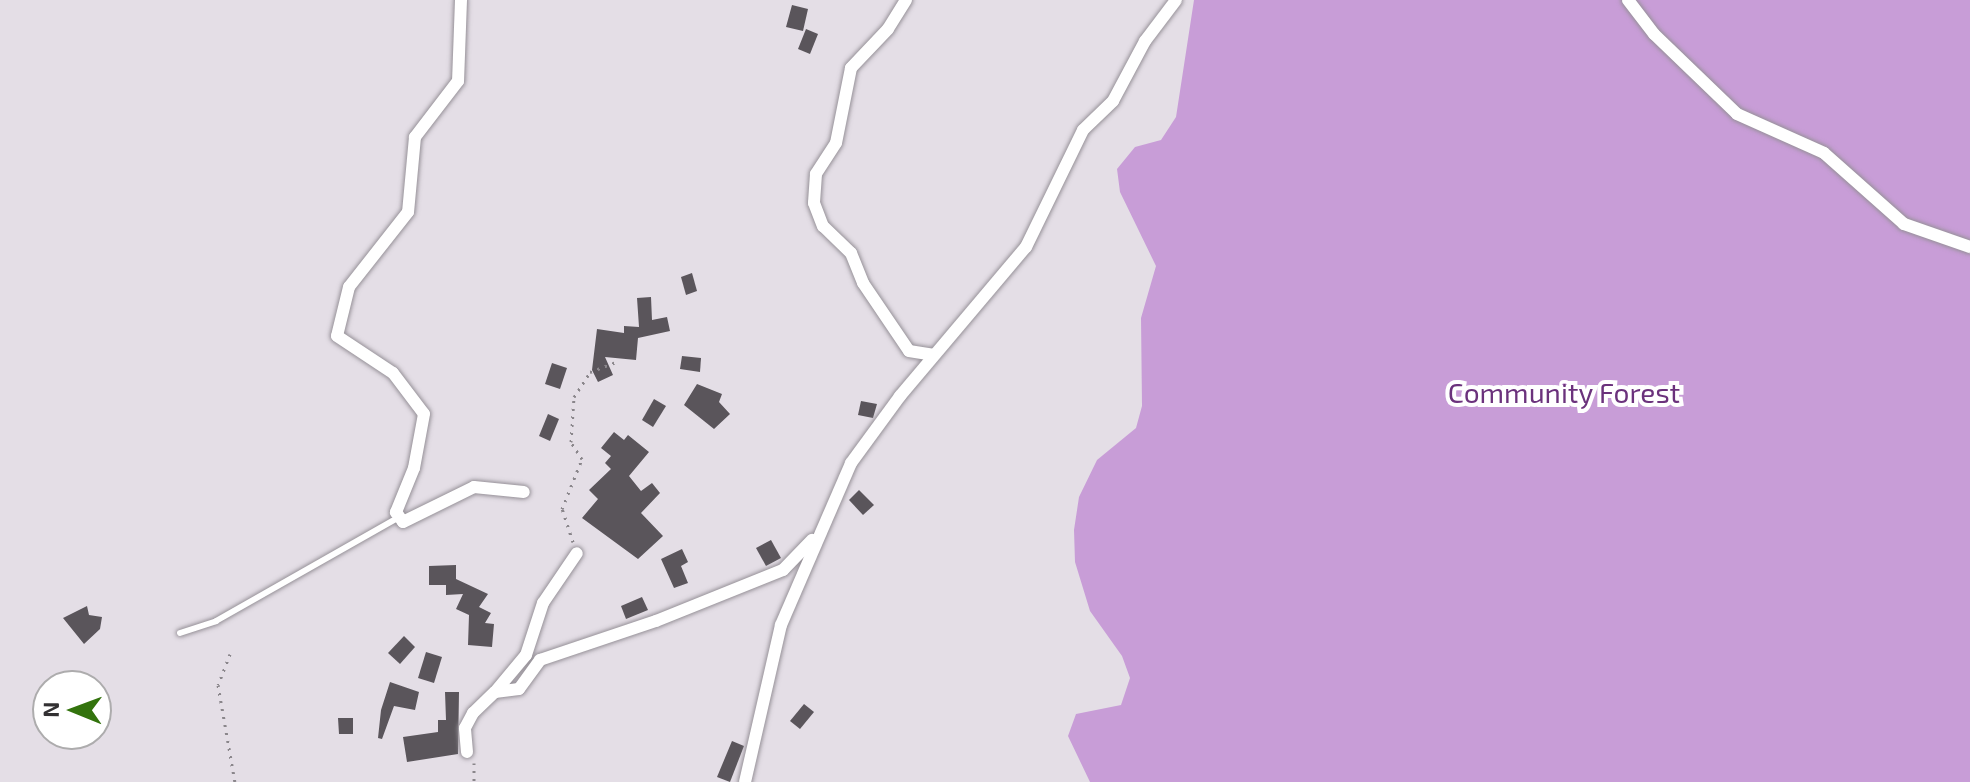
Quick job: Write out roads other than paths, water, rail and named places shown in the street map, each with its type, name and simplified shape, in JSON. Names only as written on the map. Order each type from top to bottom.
[{"type":"street","points":[[461,0],[458,81],[415,137],[408,212],[349,287],[337,336],[393,373],[424,414],[414,468],[396,512],[403,522],[415,520],[474,487],[524,492]]},
{"type":"street","points":[[906,0],[888,29],[851,68],[836,143],[816,174],[814,203],[823,226],[851,253],[863,283],[909,351],[933,355]]},
{"type":"street","points":[[745,782],[781,625],[851,463],[933,355],[1026,247],[1083,130],[1113,101],[1145,41],[1176,0]]},
{"type":"street","points":[[1628,0],[1654,34],[1737,114],[1824,153],[1904,224],[1970,247]]},
{"type":"street","points":[[495,692],[519,689],[540,660],[656,621],[783,570],[819,533]]},
{"type":"street","points":[[467,752],[465,728],[473,713],[526,655],[543,603],[577,553]]},
{"type":"lane","points":[[180,633],[216,621],[399,517]]},
{"type":"park label","name":"Community Forest","points":[[1564,392]]}]
